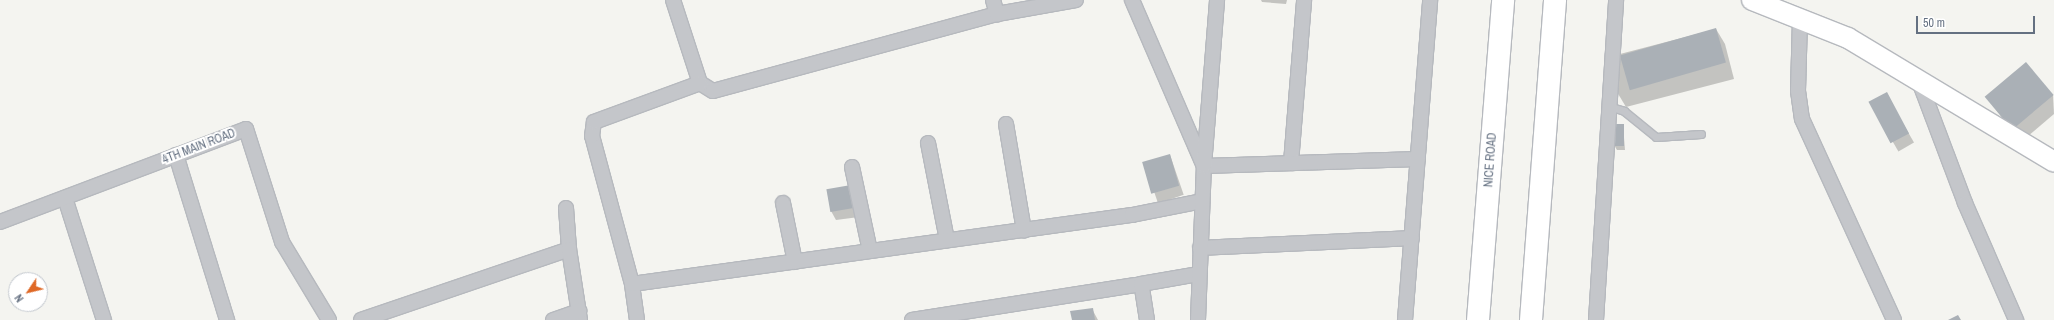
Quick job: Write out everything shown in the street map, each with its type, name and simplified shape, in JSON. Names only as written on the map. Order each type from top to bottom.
[{"type":"highway","name":"NICE ROAD","points":[[1478,320],[1503,0]]},
{"type":"highway","points":[[1531,320],[1555,0]]},
{"type":"street","points":[[673,0],[700,83],[708,90],[719,90],[997,14],[1076,0]]},
{"type":"street","points":[[993,0],[997,14]]},
{"type":"street","points":[[1198,320],[1204,166],[1217,0]]},
{"type":"street","points":[[1292,163],[1304,0]]},
{"type":"street","points":[[1402,320],[1405,320],[1430,0]]},
{"type":"street","points":[[1596,320],[1608,106],[1616,0]]},
{"type":"street","points":[[1752,0],[1848,38],[2054,162]]},
{"type":"street","points":[[1134,3],[1204,166]]},
{"type":"street","points":[[1800,19],[1798,91],[1802,119],[1894,320]]},
{"type":"street","points":[[1919,81],[1965,203],[2016,320]]},
{"type":"street","points":[[637,320],[632,284],[592,136],[594,122],[700,83]]},
{"type":"street","points":[[1006,124],[1024,230]]},
{"type":"street","name":"4TH MAIN ROAD","points":[[0,222],[246,129],[282,242],[329,320]]},
{"type":"street","points":[[928,143],[948,240]]},
{"type":"street","points":[[176,155],[227,320]]},
{"type":"street","points":[[1204,166],[1418,159]]},
{"type":"street","points":[[852,167],[870,251]]},
{"type":"street","points":[[65,198],[104,320]]},
{"type":"street","points":[[632,284],[1024,230],[1202,201]]},
{"type":"street","points":[[783,203],[795,262]]},
{"type":"street","points":[[553,320],[580,316],[569,249],[566,208]]},
{"type":"street","points":[[1200,248],[1412,238]]},
{"type":"street","points":[[361,320],[569,249]]},
{"type":"street","points":[[912,320],[1199,274]]},
{"type":"street","points":[[1141,284],[1147,320]]},
{"type":"lane","points":[[1608,106],[1620,109],[1656,137],[1701,134]]},
{"type":"building","points":[[1716,28],[1726,63],[1630,90],[1620,56]]},
{"type":"building","points":[[2026,62],[2054,95],[2012,130],[1985,97]]},
{"type":"building","points":[[1887,92],[1909,133],[1891,143],[1868,102]]},
{"type":"building","points":[[1614,124],[1624,124],[1624,146],[1614,146]]},
{"type":"building","points":[[1170,154],[1179,186],[1151,194],[1142,162]]},
{"type":"building","points":[[851,185],[855,208],[830,212],[826,189]]},
{"type":"building","points":[[1093,308],[1095,320],[1072,320],[1070,311]]},
{"type":"building","points":[[1958,315],[1961,320],[1948,320]]}]
